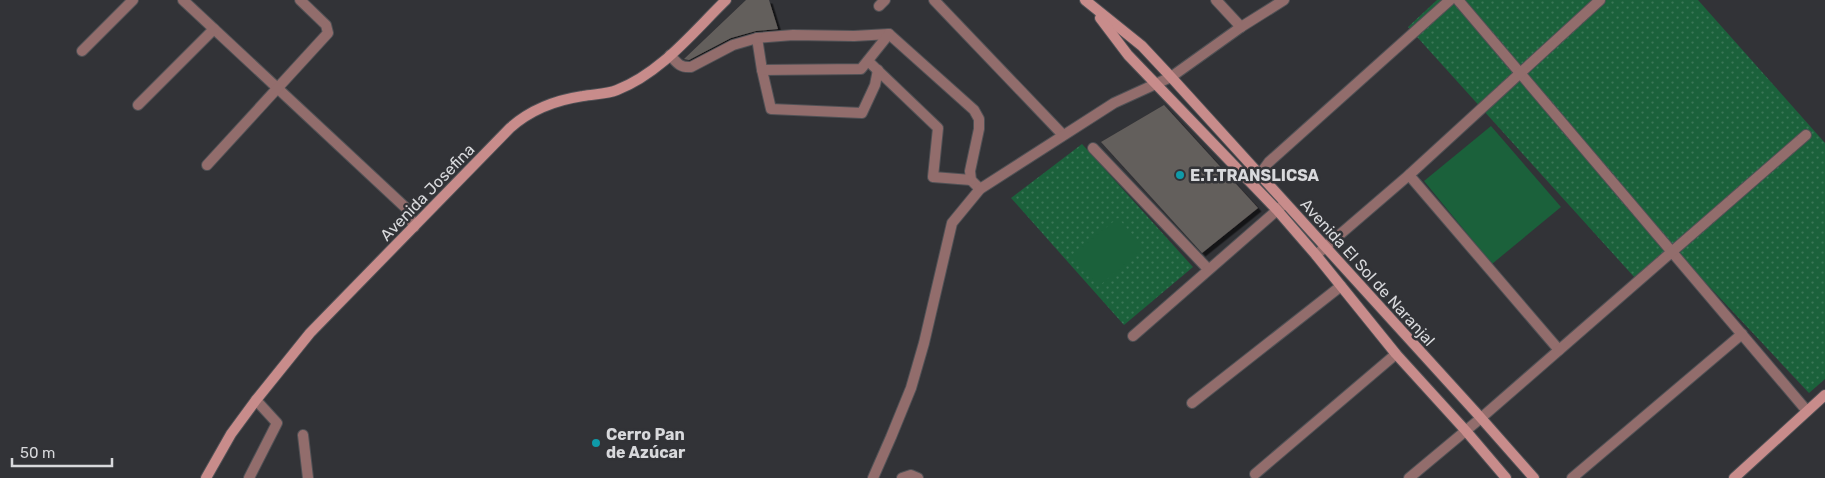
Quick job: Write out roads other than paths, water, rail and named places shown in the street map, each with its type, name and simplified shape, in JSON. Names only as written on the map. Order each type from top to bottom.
[{"type":"street","points":[[82,51],[133,0]]},
{"type":"street","points":[[183,0],[406,208],[414,228]]},
{"type":"street","points":[[207,165],[328,33],[326,25],[300,0]]},
{"type":"street","name":"Avenida Josefina","points":[[206,478],[231,434],[310,333],[519,121],[529,114],[556,103],[572,98],[615,91],[635,82],[670,56],[726,0]]},
{"type":"street","points":[[934,0],[1063,135]]},
{"type":"street","points":[[1216,0],[1241,26]]},
{"type":"street","points":[[872,478],[892,437],[911,388],[924,343],[952,223],[980,189],[1114,103],[1171,77],[1241,26],[1284,0]]},
{"type":"street","points":[[1253,184],[1269,162],[1450,0]]},
{"type":"street","points":[[1458,0],[1807,411]]},
{"type":"street","points":[[1316,255],[1409,175],[1600,0]]},
{"type":"street","name":"Avenida El Sol de Naranjal","points":[[1091,2],[1142,46],[1171,77],[1534,478]]},
{"type":"street","name":"Avenida El Sol de Naranjal","points":[[1091,2],[1128,55],[1277,210],[1396,354],[1506,478]]},
{"type":"street","points":[[138,105],[214,29]]},
{"type":"street","points":[[670,56],[679,65],[690,67],[734,45],[757,38],[793,34],[854,36],[889,34],[974,110],[979,119],[979,129],[970,171],[972,180],[980,189]]},
{"type":"street","points":[[762,70],[861,69],[889,34]]},
{"type":"street","points":[[757,38],[771,109],[862,113],[875,86],[878,70]]},
{"type":"street","points":[[868,61],[938,128],[933,177],[972,180]]},
{"type":"street","points":[[1409,478],[1466,431],[1806,135]]},
{"type":"street","points":[[1093,148],[1208,269]]},
{"type":"street","points":[[1409,175],[1559,350]]},
{"type":"street","points":[[1133,336],[1285,203]]},
{"type":"street","points":[[1192,403],[1341,286]]},
{"type":"street","points":[[1572,478],[1742,334]]},
{"type":"street","points":[[1255,474],[1396,354]]},
{"type":"street","points":[[1734,478],[1825,395]]},
{"type":"street","points":[[249,478],[278,423],[256,400]]},
{"type":"street","points":[[303,435],[308,478]]},
{"type":"street","points":[[902,478],[911,476],[918,478]]},
{"type":"place","name":"E.T.TRANSLICSA","points":[[1180,175]]},
{"type":"place","name":"Cerro Pan de Azúcar","points":[[596,443]]}]
